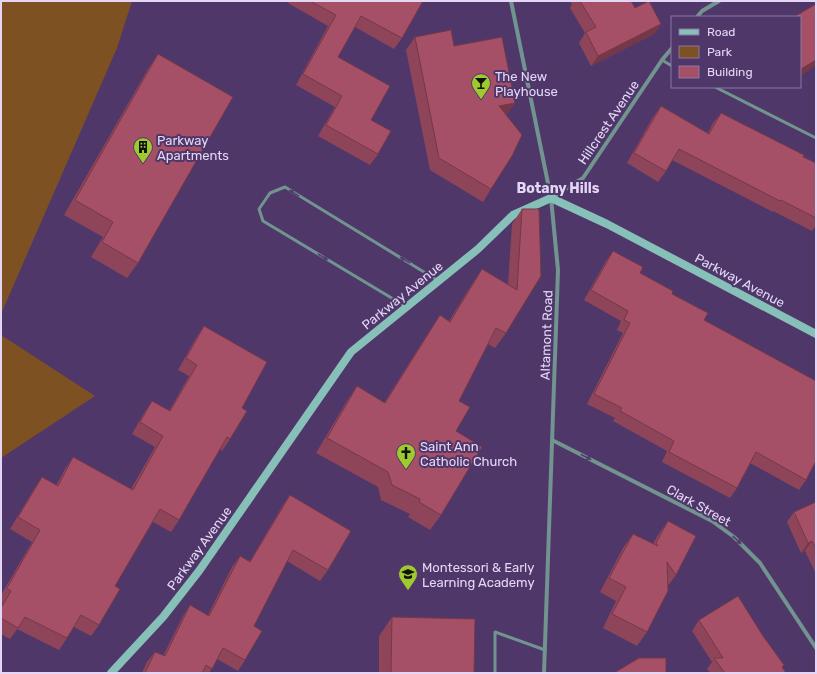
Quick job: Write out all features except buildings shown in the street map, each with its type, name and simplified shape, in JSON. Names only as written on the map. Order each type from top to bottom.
[{"type":"street","name":"Altamont Road","points":[[511,1],[551,198],[558,270],[544,673]]},
{"type":"street","points":[[698,16],[702,11],[719,1]]},
{"type":"street","name":"Hillcrest Avenue","points":[[551,198],[583,178],[662,60],[671,49]]},
{"type":"street","name":"Parkway Avenue","points":[[111,673],[163,617],[199,571],[351,352],[478,249],[513,215],[551,198],[607,224],[816,334]]},
{"type":"street","name":"Clark Street","points":[[552,440],[712,521],[734,536],[760,563],[816,648]]},
{"type":"lane","points":[[662,60],[671,65]]},
{"type":"lane","points":[[717,88],[816,138]]},
{"type":"lane","points":[[406,307],[263,221],[259,209],[270,193],[285,187],[439,281]]},
{"type":"lane","points":[[495,673],[495,632],[545,650]]},
{"type":"green space","points":[[1,1],[132,1],[117,48],[1,314]]},
{"type":"green space","points":[[1,335],[95,396],[1,458]]},
{"type":"place","name":"The New Playhouse","points":[[481,100]]},
{"type":"place","name":"Parkway Apartments","points":[[143,164]]},
{"type":"place","name":"Saint Ann Catholic Church","points":[[406,470]]},
{"type":"place","name":"Montessori & Early Learning Academy","points":[[408,591]]},
{"type":"district","name":"Botany Hills","points":[[558,188]]}]
